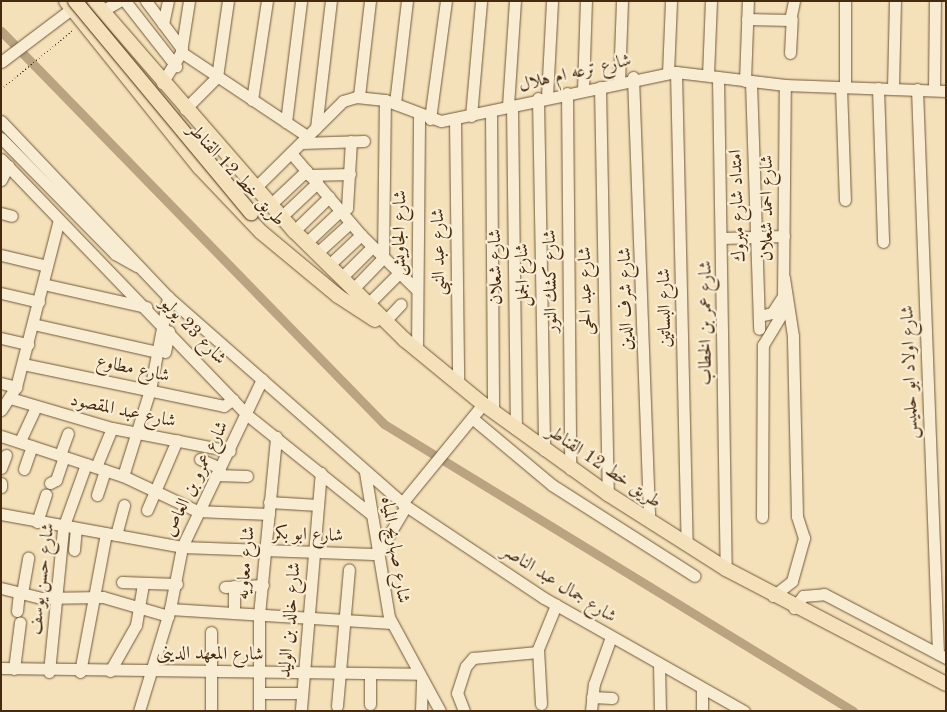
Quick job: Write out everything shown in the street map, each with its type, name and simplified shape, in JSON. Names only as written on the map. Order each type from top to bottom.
[{"type":"main road","name":"طريق خط 12 القناطر","points":[[74,3],[199,167],[261,232],[375,313],[417,351],[488,408],[570,469],[649,521],[773,596],[946,684]]},
{"type":"main road","points":[[74,3],[253,201],[375,313]]},
{"type":"main road","name":"طريق خط 12 القناطر","points":[[98,6],[185,109],[253,201],[270,206],[354,288],[375,313]]},
{"type":"street","points":[[98,6],[119,1]]},
{"type":"street","points":[[125,1],[176,66]]},
{"type":"street","points":[[146,1],[182,50],[218,77],[286,122],[308,135],[351,142],[364,141]]},
{"type":"street","points":[[163,24],[168,1]]},
{"type":"street","points":[[162,83],[176,66],[182,50],[188,1]]},
{"type":"street","points":[[185,109],[218,77],[228,1]]},
{"type":"street","points":[[252,100],[267,1]]},
{"type":"street","points":[[286,122],[301,1]]},
{"type":"street","points":[[308,135],[331,1]]},
{"type":"street","points":[[253,201],[290,153],[308,135],[343,101],[359,96],[370,1]]},
{"type":"street","points":[[354,288],[383,258],[390,102],[407,1]]},
{"type":"street","name":"شارع الجاويش","points":[[417,351],[417,290],[425,117],[446,1]]},
{"type":"street","points":[[471,116],[481,1]]},
{"type":"street","name":"شارع شعلان","points":[[515,1],[510,106],[516,429]]},
{"type":"street","name":"شارع الجمل","points":[[544,450],[542,97],[552,1]]},
{"type":"street","points":[[583,90],[586,1]]},
{"type":"street","points":[[620,83],[622,1]]},
{"type":"street","name":"شارع البساتين","points":[[671,1],[687,544]]},
{"type":"street","name":"شارع عمر بن الخطاب","points":[[712,1],[713,76],[723,238],[726,569]]},
{"type":"street","name":"امتداد شارع مبروك","points":[[748,1],[748,81],[759,330]]},
{"type":"street","points":[[790,53],[794,1]]},
{"type":"street","points":[[845,1],[843,87],[845,200]]},
{"type":"street","points":[[893,88],[895,1]]},
{"type":"street","points":[[934,90],[935,1]]},
{"type":"street","points":[[1,62],[74,3]]},
{"type":"street","points":[[1,54],[54,19]]},
{"type":"street","points":[[747,19],[792,19]]},
{"type":"street","name":"شارع ترعه ام هلال","points":[[359,96],[390,102],[425,117],[455,120],[542,97],[620,83],[633,77],[672,72],[785,85],[946,91]]},
{"type":"street","name":"شارع شرف الدين","points":[[633,77],[649,521]]},
{"type":"street","name":"شارع احمد شعلان","points":[[759,316],[778,308],[784,278],[785,85]]},
{"type":"street","name":"شارع عبد الحى","points":[[600,87],[608,494]]},
{"type":"street","points":[[878,88],[883,242]]},
{"type":"street","name":"شارع اولاد ابو حلميس","points":[[917,89],[942,656]]},
{"type":"street","name":"شارع كشك النور","points":[[567,93],[570,469]]},
{"type":"street","points":[[377,553],[415,487],[472,418],[488,408],[491,112]]},
{"type":"street","name":"شارع عبد النبى","points":[[455,120],[458,383]]},
{"type":"street","name":"شارع 23 يوليو","points":[[1,121],[168,297],[365,472]]},
{"type":"street","points":[[1,138],[85,225],[122,260],[140,266]]},
{"type":"street","points":[[312,248],[341,212],[347,208],[351,142]]},
{"type":"street","points":[[290,153],[372,247],[398,275],[417,290]]},
{"type":"street","points":[[2,178],[5,163]]},
{"type":"street","name":"شارع 23 يوليو","points":[[5,163],[146,307],[246,414],[371,514]]},
{"type":"street","points":[[270,206],[311,176],[350,174]]},
{"type":"street","points":[[281,218],[311,176]]},
{"type":"street","points":[[294,231],[329,197]]},
{"type":"street","points":[[1,410],[16,386],[23,364],[60,220]]},
{"type":"street","points":[[312,248],[350,223]]},
{"type":"street","points":[[330,265],[361,235]]},
{"type":"street","points":[[723,238],[784,236]]},
{"type":"street","points":[[342,277],[372,247]]},
{"type":"street","points":[[1,255],[47,266]]},
{"type":"street","points":[[375,313],[398,275]]},
{"type":"street","points":[[773,596],[792,581],[804,538],[796,506],[790,303],[784,278]]},
{"type":"street","points":[[43,284],[146,307]]},
{"type":"street","points":[[1,293],[39,302]]},
{"type":"street","points":[[123,476],[161,352],[166,328],[168,297]]},
{"type":"street","points":[[762,517],[763,345],[769,328],[790,303]]},
{"type":"street","points":[[375,313],[401,304]]},
{"type":"street","points":[[33,324],[161,352]]},
{"type":"street","points":[[1,338],[28,344]]},
{"type":"street","name":"شارع مطاوع","points":[[23,364],[224,406],[233,399]]},
{"type":"street","name":"شارع عمرو بن العاص","points":[[139,711],[177,584],[182,547],[197,511],[230,451],[262,379]]},
{"type":"street","points":[[1,383],[16,386]]},
{"type":"street","name":"شارع عبد المقصود","points":[[10,398],[36,409],[112,428],[230,451]]},
{"type":"street","points":[[20,441],[36,409]]},
{"type":"street","points":[[472,418],[552,485],[695,576]]},
{"type":"street","points":[[97,495],[96,467],[112,428]]},
{"type":"street","points":[[37,522],[48,489],[56,480],[68,433]]},
{"type":"street","points":[[1,436],[123,476],[197,511],[269,514]]},
{"type":"street","name":"شارع معاويه","points":[[259,711],[259,615],[276,437]]},
{"type":"street","points":[[147,510],[177,440]]},
{"type":"street","points":[[24,469],[32,446]]},
{"type":"street","points":[[1,468],[6,456]]},
{"type":"street","points":[[200,459],[218,471],[247,476]]},
{"type":"street","name":"شارع حسن يوسف","points":[[49,672],[63,528],[96,467]]},
{"type":"street","name":"شارع جمال عبد الناصر","points":[[365,472],[404,504],[556,605],[702,688],[725,706],[744,711]]},
{"type":"street","name":"شارع صهاريج المياه","points":[[365,472],[377,553],[392,623],[438,707]]},
{"type":"street","name":"شارع خالد بن الوليد","points":[[301,710],[321,474]]},
{"type":"street","points":[[269,502],[318,505]]},
{"type":"street","points":[[80,672],[91,596],[111,534],[124,505]]},
{"type":"street","name":"شارع ابو بكر","points":[[1,514],[63,528],[111,534],[182,547],[314,553],[377,553]]},
{"type":"street","points":[[74,550],[76,529]]},
{"type":"street","points":[[14,669],[21,593],[28,558]]},
{"type":"street","points":[[337,706],[349,570]]},
{"type":"street","points":[[122,582],[177,584]]},
{"type":"street","points":[[110,671],[129,642],[140,611],[143,584]]},
{"type":"street","points":[[234,613],[229,586],[263,585]]},
{"type":"street","points":[[1,588],[21,593],[91,596],[140,611],[234,613],[392,623]]},
{"type":"street","points":[[794,608],[803,596],[824,594],[942,656]]},
{"type":"street","points":[[541,704],[538,652],[556,605]]},
{"type":"street","points":[[211,632],[211,711]]},
{"type":"street","points":[[591,711],[592,697],[611,636]]},
{"type":"street","points":[[438,707],[457,693],[466,666],[473,658],[538,652]]},
{"type":"street","points":[[659,664],[660,711]]},
{"type":"street","name":"شارع المعهد الدينى","points":[[1,668],[49,672],[151,670],[421,676]]},
{"type":"street","points":[[370,674],[370,704]]},
{"type":"street","points":[[421,676],[421,711]]},
{"type":"street","points":[[702,688],[702,711]]},
{"type":"street","points":[[259,693],[302,692]]},
{"type":"street","points":[[457,693],[464,711]]},
{"type":"street","points":[[592,697],[612,698]]},
{"type":"path","points":[[1,89],[76,27]]},
{"type":"waterway","points":[[1,31],[384,424],[853,711]]}]
